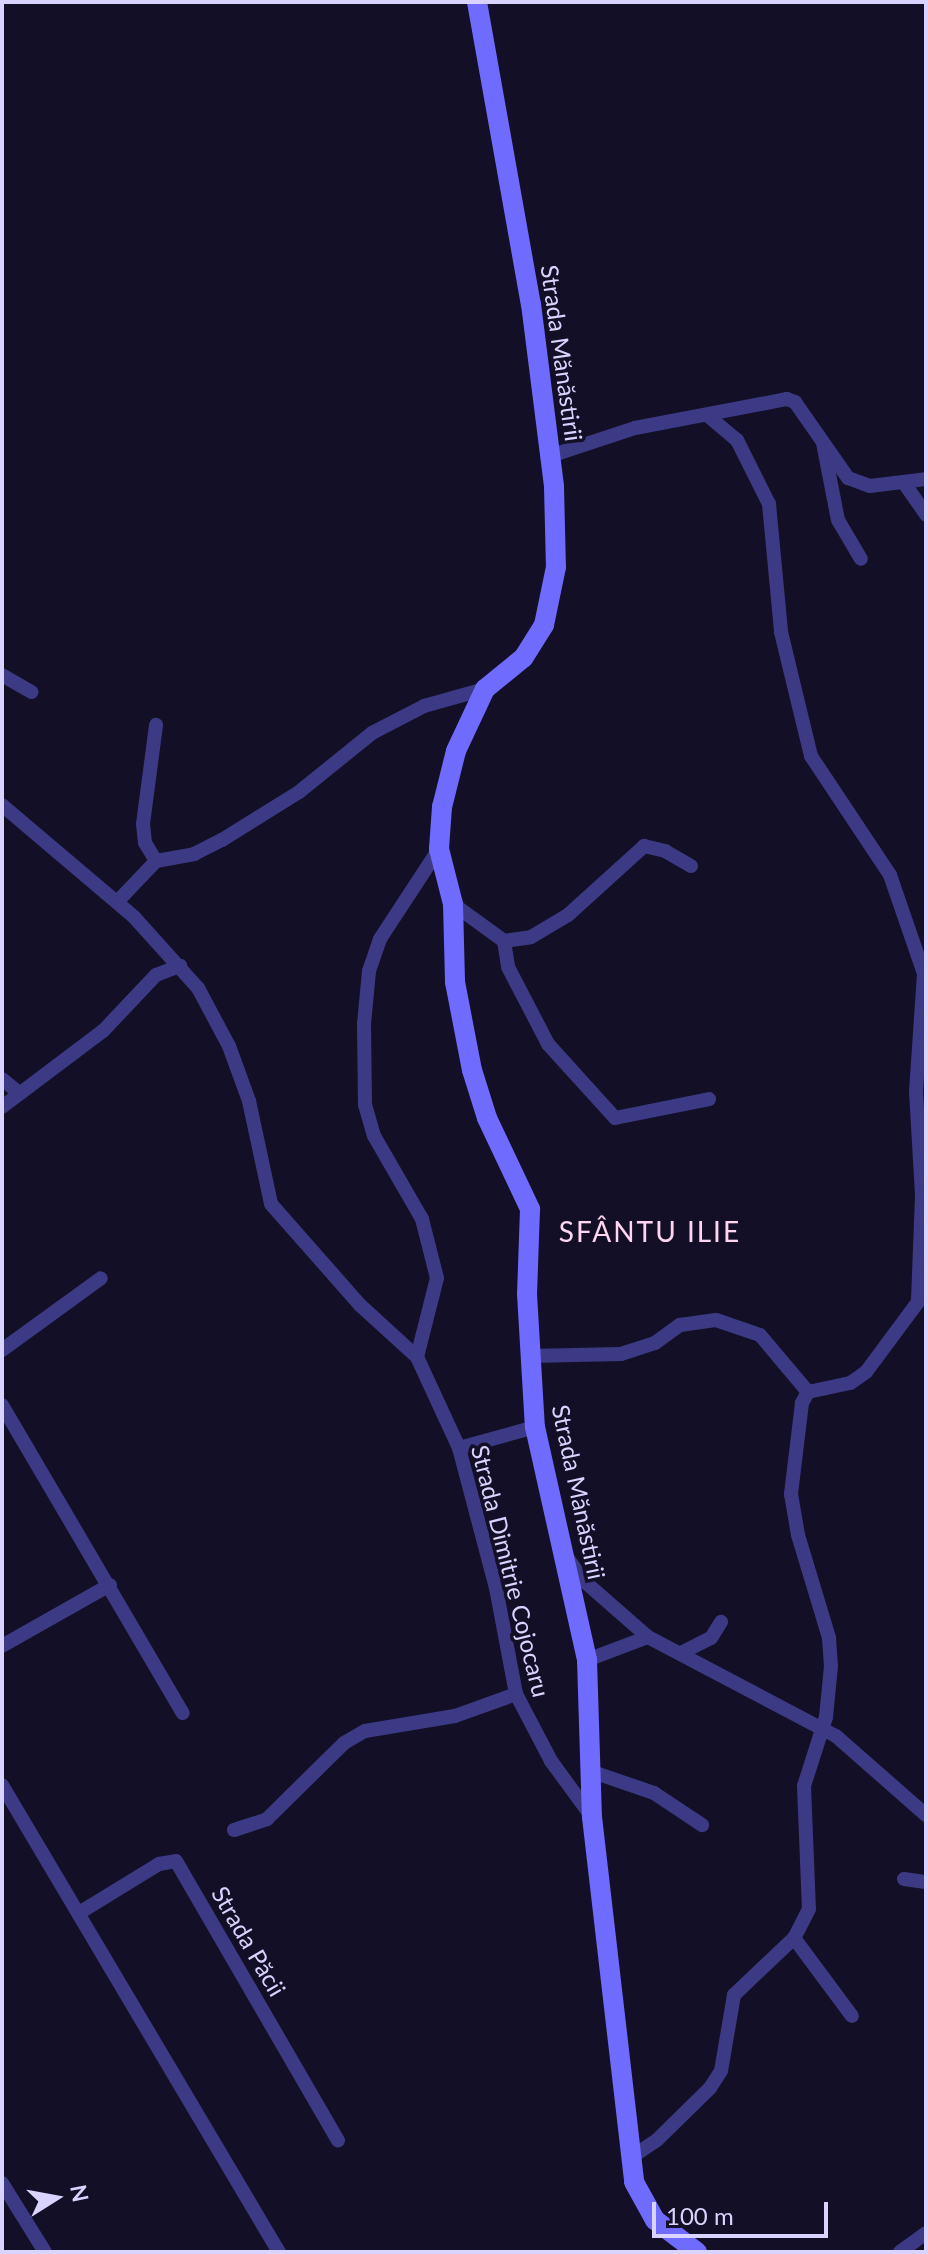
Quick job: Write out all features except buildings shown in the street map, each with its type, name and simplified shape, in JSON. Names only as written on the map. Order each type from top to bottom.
[{"type":"street","name":"Strada Mănăstirii","points":[[156,861],[194,854],[222,840],[299,792],[372,733],[424,706],[485,689],[523,658],[544,625],[556,567],[550,456],[525,267],[489,90],[477,2]]},
{"type":"street","points":[[550,456],[635,428],[787,399],[795,402],[848,478],[859,484],[926,479]]},
{"type":"street","points":[[630,2158],[657,2140],[710,2088],[721,2071],[734,1995],[794,1938],[812,1892],[804,1786],[830,1696],[829,1638],[798,1535],[791,1494],[802,1403],[808,1392],[850,1383],[866,1372],[922,1304],[922,1196],[916,1091],[925,1001],[921,959],[890,875],[811,756],[783,644],[769,504],[737,440],[707,415]]},
{"type":"street","points":[[823,442],[838,520],[861,559]]},
{"type":"street","points":[[904,483],[926,515]]},
{"type":"street","points":[[2,675],[31,692]]},
{"type":"street","name":"Strada Mănăstirii","points":[[485,689],[450,765],[439,849],[453,904],[455,982],[472,1070],[487,1118],[530,1209],[530,1356],[535,1427],[587,1660],[592,1817],[634,2182],[655,2220],[697,2252]]},
{"type":"street","points":[[117,902],[156,861],[145,843],[143,824],[156,725]]},
{"type":"street","name":"Strada Dimitrie Cojocaru","points":[[2,805],[117,902],[180,966],[212,1010],[229,1046],[249,1101],[271,1204],[360,1305],[417,1357],[459,1448],[496,1588],[516,1694],[551,1761],[592,1817]]},
{"type":"street","points":[[453,904],[504,941],[531,937],[568,915],[644,846],[665,851],[691,866]]},
{"type":"street","points":[[417,1357],[437,1278],[422,1219],[371,1126],[362,1066],[369,971],[380,939],[439,849]]},
{"type":"street","points":[[504,941],[508,967],[548,1044],[615,1118],[709,1099]]},
{"type":"street","points":[[156,975],[164,949]]},
{"type":"street","points":[[2,1107],[103,1031],[156,975],[180,966]]},
{"type":"street","points":[[2,1079],[19,1093]]},
{"type":"street","points":[[2,1350],[101,1278]]},
{"type":"street","points":[[530,1356],[621,1354],[655,1343],[680,1325],[716,1320],[760,1335],[808,1392]]},
{"type":"street","points":[[2,1405],[183,1713]]},
{"type":"street","points":[[459,1448],[535,1427]]},
{"type":"street","points":[[566,1556],[584,1581],[648,1637],[683,1652],[742,1691],[820,1726],[925,1812]]},
{"type":"street","points":[[2,1646],[110,1585]]},
{"type":"street","points":[[683,1652],[711,1638],[721,1622]]},
{"type":"street","points":[[587,1660],[648,1637]]},
{"type":"street","points":[[234,1830],[267,1819],[326,1767],[344,1743],[365,1731],[455,1716],[516,1694]]},
{"type":"street","points":[[590,1771],[654,1793],[702,1825]]},
{"type":"street","points":[[2,1785],[279,2252]]},
{"type":"street","name":"Strada Păcii","points":[[79,1913],[159,1864],[176,1861],[338,2140]]},
{"type":"street","points":[[904,1879],[926,1882]]},
{"type":"street","points":[[794,1938],[852,2016]]},
{"type":"street","points":[[2,2183],[45,2252]]},
{"type":"street","points":[[900,2252],[926,2233]]},
{"type":"district","name":"SFÂNTU ILIE","points":[[650,1231]]}]
